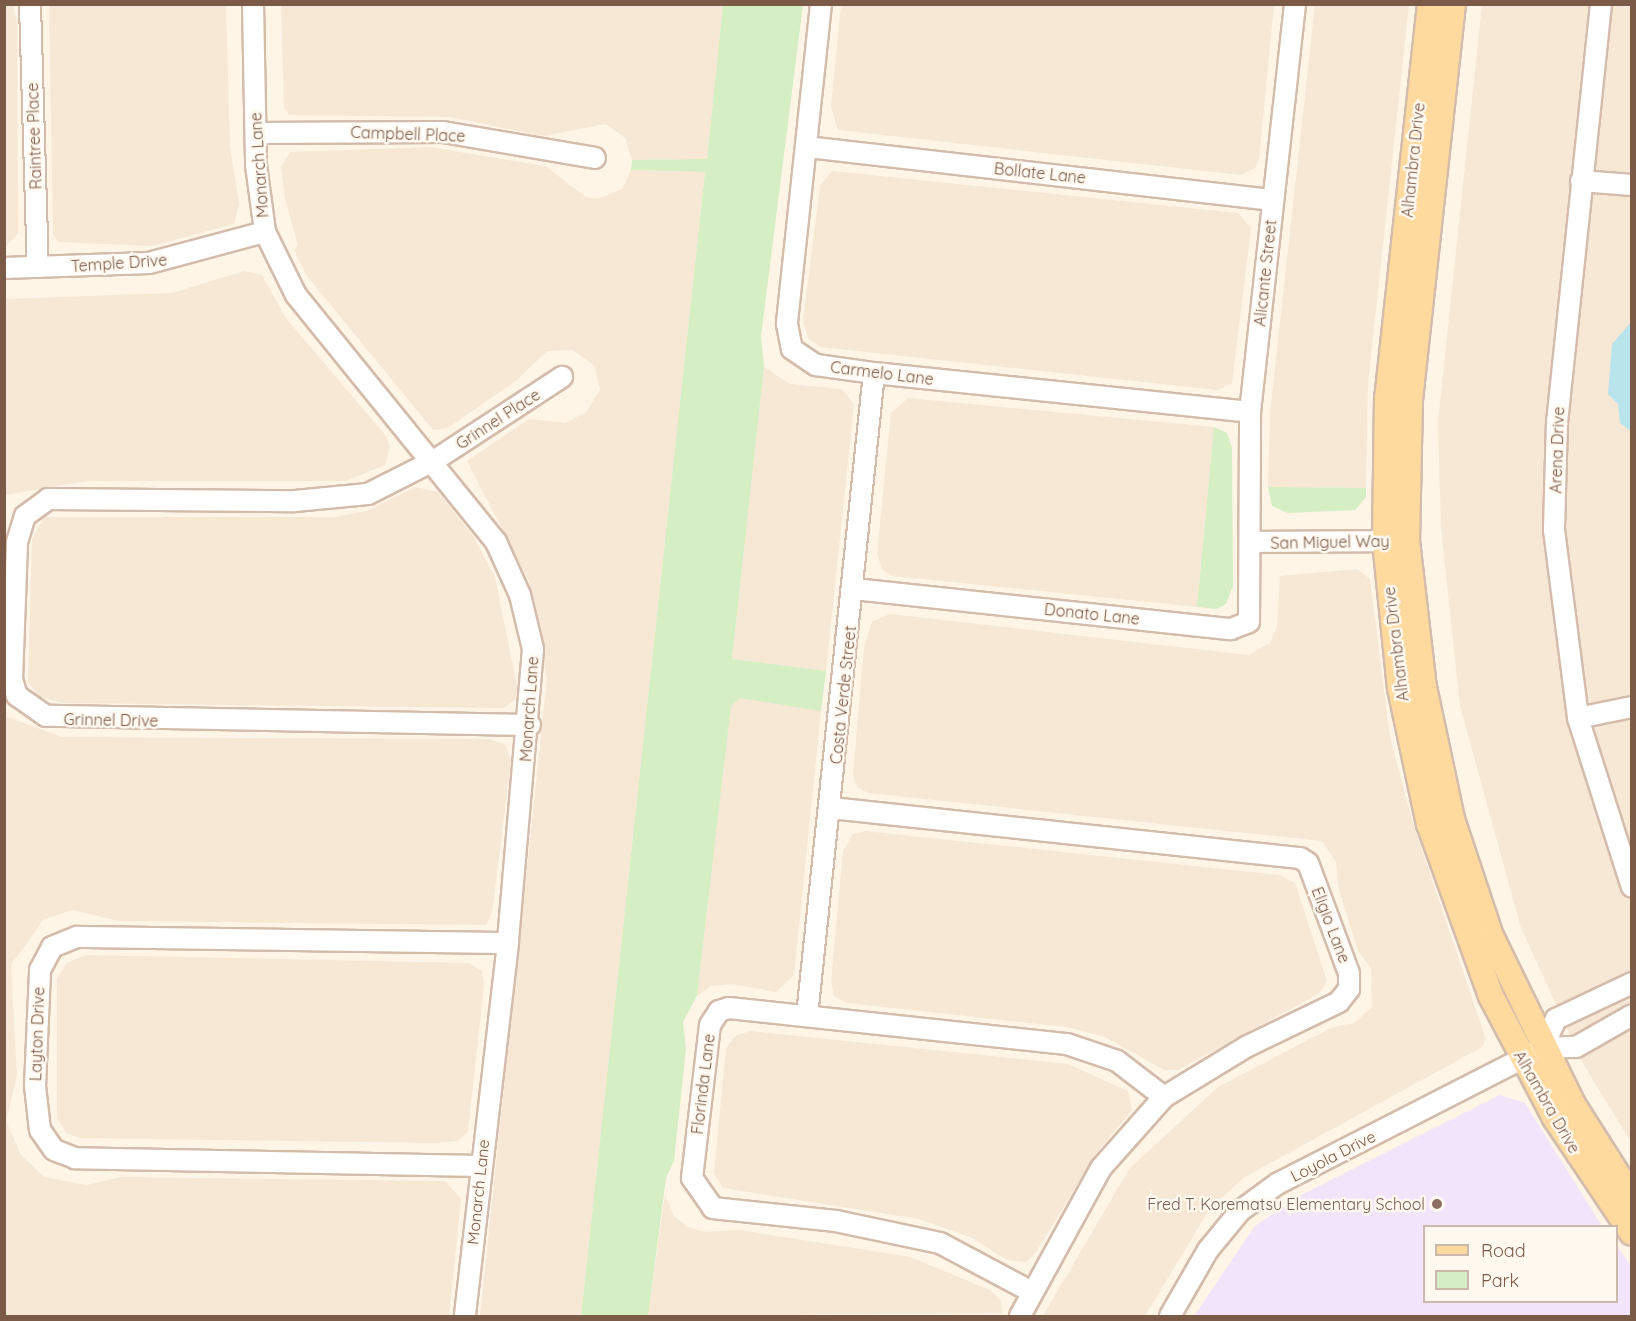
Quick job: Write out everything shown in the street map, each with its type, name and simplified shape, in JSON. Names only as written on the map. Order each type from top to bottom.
[{"type":"main road","name":"Alhambra Drive","points":[[1431,4],[1387,397],[1396,541],[1400,688],[1429,824],[1468,941],[1521,1060],[1632,1233]]},
{"type":"main road","name":"Alhambra Drive","points":[[1453,4],[1396,541],[1452,819],[1491,936],[1544,1048],[1632,1197]]},
{"type":"street","name":"Raintree Place","points":[[30,4],[38,267]]},
{"type":"street","name":"Monarch Lane","points":[[253,4],[255,133],[265,232],[296,295],[435,460],[496,542],[520,595],[533,649],[530,725],[508,943],[480,1166],[465,1317]]},
{"type":"street","name":"Carmelo Lane","points":[[821,4],[787,324],[792,349],[816,365],[874,373],[1250,412]]},
{"type":"street","name":"Alicante Street","points":[[1253,542],[1250,412],[1295,4]]},
{"type":"street","name":"Arena Drive","points":[[1601,4],[1557,421],[1554,530],[1578,718],[1632,887]]},
{"type":"street","name":"Campbell Place","points":[[255,133],[443,132],[595,158]]},
{"type":"street","name":"Bollate Lane","points":[[807,147],[1272,200]]},
{"type":"street","points":[[1581,181],[1632,184]]},
{"type":"street","name":"Temple Drive","points":[[4,268],[183,258],[265,232]]},
{"type":"street","name":"Costa Verde Street","points":[[807,1016],[854,589],[874,373]]},
{"type":"street","name":"Grinnel Place","points":[[435,460],[562,377]]},
{"type":"street","name":"Grinnel Drive","points":[[435,460],[368,494],[336,500],[48,499],[35,506],[25,516],[17,542],[12,680],[17,696],[30,708],[63,720],[530,725]]},
{"type":"street","name":"San Miguel Way","points":[[1253,542],[1396,541]]},
{"type":"street","name":"Donato Lane","points":[[854,589],[1231,629],[1249,622],[1253,542]]},
{"type":"street","points":[[1578,718],[1632,707]]},
{"type":"street","name":"Eligio Lane","points":[[831,808],[1308,863],[1349,973],[1349,989],[1339,1002],[1246,1047],[1164,1097],[1101,1168],[1020,1317]]},
{"type":"street","name":"Layton Drive","points":[[480,1166],[75,1158],[54,1150],[40,1130],[35,1086],[40,970],[52,947],[77,937],[508,943]]},
{"type":"street","points":[[1632,983],[1556,1019],[1544,1048],[1576,1047],[1632,1015]]},
{"type":"street","name":"Florinda Lane","points":[[1032,1292],[940,1244],[836,1221],[713,1208],[699,1196],[692,1178],[710,1025],[719,1011],[729,1008],[1067,1044],[1117,1061],[1164,1097]]},
{"type":"street","name":"Loyola Drive","points":[[1170,1317],[1208,1250],[1240,1211],[1277,1184],[1544,1048]]},
{"type":"shaded area","points":[[12,4],[17,20],[18,234],[5,247],[4,5]]},
{"type":"shaded area","points":[[49,5],[226,5],[230,147],[239,204],[234,224],[152,246],[58,242],[53,234]]},
{"type":"shaded area","points":[[281,5],[723,5],[707,159],[632,160],[625,138],[606,124],[543,136],[450,117],[289,115],[284,107]]},
{"type":"shaded area","points":[[841,5],[1274,5],[1259,159],[1255,168],[1241,175],[838,130],[831,107]]},
{"type":"shaded area","points":[[1315,5],[1409,5],[1368,383],[1366,488],[1268,487],[1270,413]]},
{"type":"shaded area","points":[[1482,5],[1631,5],[1631,1142],[1585,1067],[1521,928],[1460,706],[1441,528],[1438,422]]},
{"type":"shaded area","points":[[429,147],[545,166],[586,197],[598,199],[622,189],[631,170],[705,172],[581,1316],[480,1316],[547,679],[529,581],[467,461],[529,419],[565,423],[586,412],[600,390],[594,365],[572,350],[547,351],[517,380],[448,428],[433,430],[307,276],[294,250],[298,246],[285,198],[281,167],[290,152]]},
{"type":"shaded area","points":[[832,171],[1238,213],[1251,228],[1232,383],[1217,390],[820,347],[808,338],[803,321],[820,186]]},
{"type":"shaded area","points":[[244,271],[262,275],[285,317],[386,436],[390,447],[385,465],[346,481],[87,481],[5,495],[5,299],[172,293]]},
{"type":"shaded area","points":[[764,367],[790,384],[842,389],[854,405],[826,671],[732,659]]},
{"type":"shaded area","points":[[908,398],[1214,427],[1197,607],[892,576],[882,569],[877,554],[891,413]]},
{"type":"shaded area","points":[[416,487],[438,492],[473,536],[495,577],[517,686],[516,699],[504,708],[63,703],[40,697],[28,683],[32,539],[44,517],[334,517],[367,511]]},
{"type":"shaded area","points":[[1357,569],[1370,579],[1390,737],[1413,824],[1486,1039],[1482,1047],[1243,1178],[1209,1210],[1145,1316],[1043,1316],[1129,1169],[1218,1087],[1333,1027],[1354,1023],[1372,1007],[1371,968],[1358,951],[1338,886],[1336,862],[1322,841],[868,793],[857,787],[853,775],[864,647],[872,622],[890,614],[1249,655],[1270,643],[1277,627],[1280,576]]},
{"type":"shaded area","points":[[740,698],[813,705],[821,711],[794,975],[776,992],[732,984],[711,986],[697,996],[731,705]]},
{"type":"shaded area","points":[[5,716],[62,737],[490,739],[505,745],[511,760],[492,913],[486,925],[119,921],[73,910],[44,919],[11,965],[17,1075],[6,1121],[21,1155],[44,1177],[87,1185],[122,1177],[445,1181],[461,1199],[449,1316],[5,1316]]},
{"type":"shaded area","points":[[865,831],[1280,875],[1295,883],[1327,981],[1320,993],[1178,1070],[1164,1070],[1105,1037],[1067,1027],[847,1003],[834,996],[831,982],[843,851],[853,834]]},
{"type":"shaded area","points":[[86,955],[469,963],[482,971],[484,985],[468,1131],[458,1141],[434,1143],[80,1138],[66,1133],[57,1118],[57,979],[67,963]]},
{"type":"shaded area","points":[[750,1031],[1068,1064],[1128,1091],[1132,1110],[1097,1152],[1036,1252],[1026,1262],[1007,1260],[972,1238],[919,1219],[723,1188],[714,1173],[726,1048],[735,1036]]},
{"type":"shaded area","name":"Fred T. Korematsu Elementary School","points":[[1500,1095],[1525,1103],[1601,1225],[1423,1225],[1423,1303],[1618,1303],[1618,1246],[1631,1266],[1631,1316],[1194,1316],[1255,1226],[1303,1194]]},
{"type":"shaded area","points":[[665,1194],[674,1216],[687,1227],[705,1232],[740,1230],[910,1257],[990,1290],[1001,1301],[1002,1313],[648,1316]]},
{"type":"green space","points":[[723,5],[803,5],[761,336],[764,367],[732,659],[826,671],[821,711],[740,698],[731,706],[697,996],[683,1022],[686,1049],[674,1161],[666,1178],[648,1316],[581,1316],[705,172],[631,170],[632,160],[707,159]]},
{"type":"green space","points":[[1214,427],[1227,433],[1232,448],[1233,586],[1226,604],[1217,609],[1197,607]]},
{"type":"green space","points":[[1268,487],[1366,488],[1366,497],[1355,510],[1288,513],[1272,506]]},
{"type":"water","points":[[1631,322],[1631,431],[1620,423],[1618,404],[1608,394],[1612,344]]},
{"type":"place","name":"Fred T. Korematsu Elementary School","points":[[1437,1204]]}]
